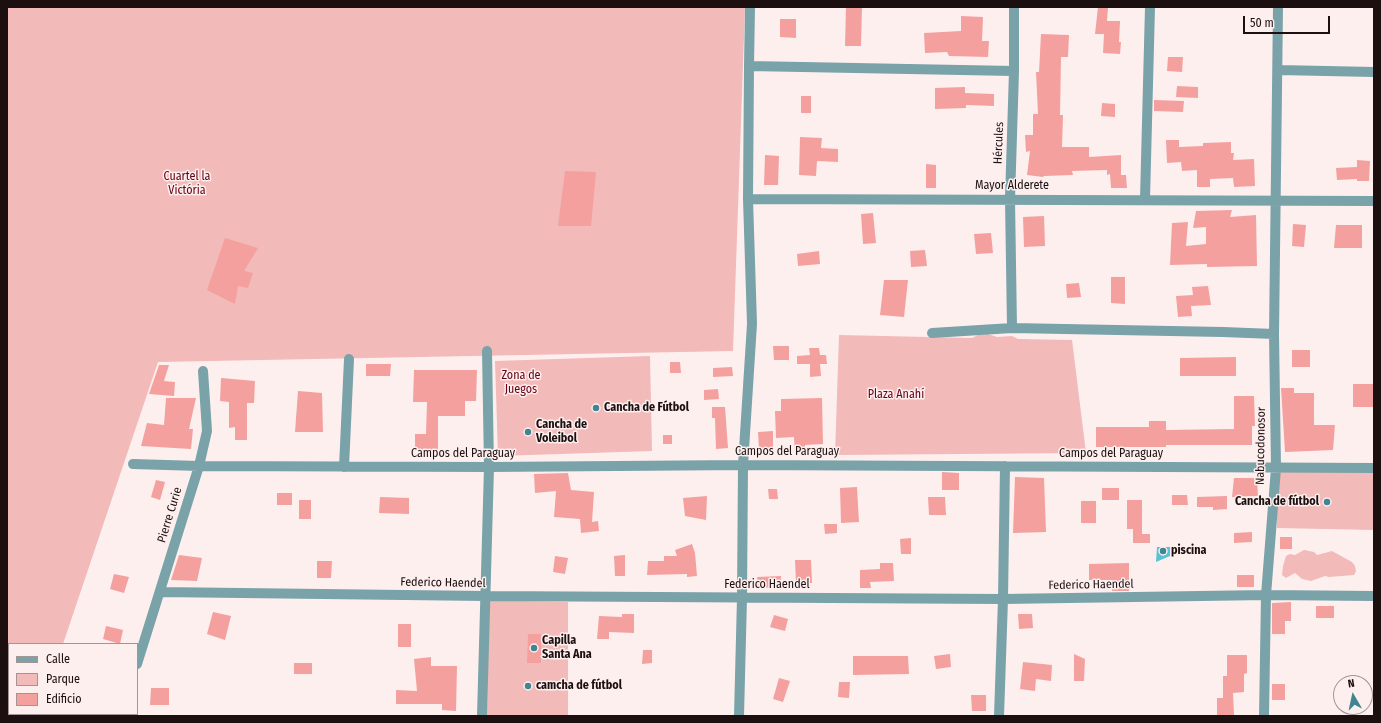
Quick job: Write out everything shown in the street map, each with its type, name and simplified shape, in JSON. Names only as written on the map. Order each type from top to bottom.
[{"type":"street","points":[[739,716],[743,465],[752,324],[748,199],[750,7]]},
{"type":"street","name":"Hércules","points":[[1012,328],[1010,199],[1014,71],[1014,7]]},
{"type":"street","points":[[1145,199],[1150,7]]},
{"type":"street","name":"Nabucodonosor","points":[[1264,716],[1266,595],[1276,468],[1274,334],[1278,7]]},
{"type":"street","points":[[749,66],[1014,71]]},
{"type":"street","points":[[1278,70],[1374,72]]},
{"type":"street","name":"Mayor Alderete","points":[[748,199],[1145,199],[1374,201]]},
{"type":"street","points":[[932,333],[1012,328],[1215,331],[1274,334]]},
{"type":"street","points":[[482,716],[489,467],[488,351]]},
{"type":"street","points":[[344,467],[349,359]]},
{"type":"street","name":"Pierre Curie","points":[[138,661],[199,466],[207,431],[203,371]]},
{"type":"street","name":"Campos del Paraguay","points":[[133,464],[344,467],[743,465],[1374,468]]},
{"type":"street","points":[[999,716],[1003,599],[1004,466]]},
{"type":"street","name":"Federico Haendel","points":[[160,592],[485,596],[1003,599],[1266,595],[1374,596]]},
{"type":"green space","name":"Cuartel la Victória","points":[[7,7],[745,7],[733,351],[158,362],[63,643],[8,643],[8,715],[40,715],[7,716]]},
{"type":"green space","name":"Plaza Anahí","points":[[988,334],[997,337],[1012,336],[1018,339],[1072,340],[1086,453],[835,455],[839,335],[972,338],[978,335]]},
{"type":"green space","name":"Zona de Juegos","points":[[650,356],[652,451],[498,456],[495,361]]},
{"type":"green space","points":[[1374,470],[1374,530],[1277,528],[1277,471]]},
{"type":"green space","points":[[1304,550],[1314,552],[1317,555],[1332,551],[1352,562],[1356,571],[1354,575],[1325,576],[1311,581],[1302,579],[1295,573],[1286,578],[1282,575],[1286,556],[1290,554],[1295,555]]},
{"type":"green space","points":[[489,600],[568,602],[568,716],[487,716]]},
{"type":"water","name":"piscina","points":[[1157,547],[1170,547],[1170,556],[1156,562]]},
{"type":"building","points":[[846,7],[862,7],[861,46],[845,46]]},
{"type":"building","points":[[1098,7],[1108,7],[1107,21],[1120,21],[1120,54],[1103,53],[1104,34],[1095,34]]},
{"type":"building","points":[[961,16],[983,17],[982,41],[989,41],[988,57],[949,56],[947,52],[925,53],[924,33],[961,31]]},
{"type":"building","points":[[780,19],[796,19],[796,38],[780,37]]},
{"type":"building","points":[[1041,34],[1069,35],[1068,57],[1061,57],[1060,115],[1063,115],[1062,147],[1089,147],[1089,157],[1121,155],[1121,175],[1126,175],[1127,188],[1111,188],[1110,174],[1107,175],[1107,170],[1072,171],[1073,175],[1043,177],[1027,175],[1030,151],[1026,152],[1025,135],[1033,135],[1033,114],[1038,114],[1036,72],[1039,72]]},
{"type":"building","points":[[1168,57],[1183,57],[1182,72],[1167,71]]},
{"type":"building","points":[[1177,86],[1198,87],[1198,98],[1176,97]]},
{"type":"building","points":[[965,87],[965,93],[994,94],[994,106],[966,105],[966,108],[935,109],[935,88]]},
{"type":"building","points":[[801,96],[811,96],[811,113],[801,113]]},
{"type":"building","points":[[1154,100],[1184,101],[1183,112],[1154,111]]},
{"type":"building","points":[[1102,103],[1115,104],[1115,117],[1101,116]]},
{"type":"building","points":[[800,137],[822,138],[821,148],[838,149],[838,162],[817,161],[816,176],[799,175]]},
{"type":"building","points":[[1166,140],[1179,140],[1179,147],[1203,146],[1203,143],[1231,142],[1231,153],[1234,153],[1233,160],[1254,159],[1255,186],[1234,187],[1233,178],[1210,179],[1210,187],[1197,187],[1197,170],[1182,171],[1181,162],[1167,163]]},
{"type":"building","points":[[765,155],[779,156],[778,185],[764,185]]},
{"type":"building","points":[[1357,160],[1370,161],[1369,181],[1357,181],[1357,179],[1337,180],[1336,168],[1357,167]]},
{"type":"building","points":[[926,164],[936,165],[936,188],[926,188]]},
{"type":"building","points":[[565,171],[596,172],[591,226],[558,226]]},
{"type":"building","points":[[1232,210],[1230,217],[1256,215],[1257,266],[1207,267],[1207,264],[1170,265],[1172,223],[1188,222],[1186,246],[1206,244],[1206,227],[1193,228],[1196,211]]},
{"type":"building","points":[[873,213],[876,243],[863,244],[861,214]]},
{"type":"building","points":[[1044,216],[1045,246],[1024,247],[1023,217]]},
{"type":"building","points":[[1293,224],[1306,225],[1304,247],[1292,246]]},
{"type":"building","points":[[1336,225],[1362,225],[1362,248],[1334,248]]},
{"type":"building","points":[[991,233],[993,253],[976,254],[974,234]]},
{"type":"building","points":[[225,238],[258,248],[244,271],[253,273],[248,288],[238,286],[235,304],[207,290]]},
{"type":"building","points":[[925,250],[927,266],[911,267],[910,251]]},
{"type":"building","points":[[819,251],[820,264],[798,266],[797,254]]},
{"type":"building","points":[[1111,277],[1125,277],[1125,304],[1111,303]]},
{"type":"building","points":[[884,280],[908,280],[904,317],[880,315]]},
{"type":"building","points":[[1079,283],[1081,297],[1067,298],[1066,284]]},
{"type":"building","points":[[1208,286],[1211,305],[1191,306],[1192,316],[1178,317],[1176,296],[1193,295],[1192,287]]},
{"type":"building","points":[[773,346],[789,346],[789,360],[774,360]]},
{"type":"building","points":[[809,348],[819,348],[820,355],[826,355],[827,364],[820,364],[821,376],[810,377],[810,364],[797,364],[797,356],[810,355]]},
{"type":"building","points":[[1292,350],[1310,350],[1310,367],[1292,367]]},
{"type":"building","points":[[1236,357],[1236,376],[1180,376],[1180,358]]},
{"type":"building","points":[[670,362],[680,362],[681,373],[670,373]]},
{"type":"building","points":[[366,364],[391,364],[390,376],[366,376]]},
{"type":"building","points":[[159,365],[169,365],[164,381],[175,382],[174,396],[149,394]]},
{"type":"building","points":[[732,367],[733,376],[713,377],[713,368]]},
{"type":"building","points":[[414,370],[477,370],[476,401],[465,401],[465,416],[438,416],[438,451],[415,451],[415,434],[426,434],[427,402],[413,402]]},
{"type":"building","points":[[221,378],[255,381],[254,403],[247,403],[247,440],[235,440],[235,427],[229,428],[229,402],[220,401]]},
{"type":"building","points":[[1353,384],[1374,384],[1374,407],[1353,407]]},
{"type":"building","points":[[1281,388],[1294,388],[1294,393],[1314,393],[1314,425],[1335,425],[1333,450],[1285,452]]},
{"type":"building","points":[[718,389],[719,399],[704,400],[704,390]]},
{"type":"building","points":[[298,391],[322,393],[323,432],[295,432]]},
{"type":"building","points":[[1234,396],[1254,396],[1255,426],[1252,426],[1252,445],[1096,447],[1096,427],[1149,427],[1149,421],[1166,421],[1166,430],[1234,429]]},
{"type":"building","points":[[166,398],[196,398],[189,429],[193,429],[191,449],[141,446],[147,423],[164,425]]},
{"type":"building","points":[[822,398],[823,444],[805,445],[805,452],[795,453],[794,437],[776,438],[775,411],[781,411],[781,399]]},
{"type":"building","points":[[712,407],[725,407],[728,448],[716,449],[715,418],[712,418]]},
{"type":"building","points":[[773,431],[773,449],[759,449],[758,432]]},
{"type":"building","points":[[663,435],[672,435],[672,444],[663,444]]},
{"type":"building","points":[[942,472],[959,473],[959,490],[942,490]]},
{"type":"building","points":[[568,473],[571,490],[594,492],[592,522],[598,521],[599,531],[581,533],[580,519],[554,517],[556,491],[535,493],[534,474]]},
{"type":"building","points":[[1015,477],[1044,478],[1046,532],[1013,533]]},
{"type":"building","points":[[1234,478],[1257,478],[1258,496],[1232,497]]},
{"type":"building","points":[[156,480],[165,482],[160,500],[151,497]]},
{"type":"building","points":[[857,487],[859,522],[841,523],[840,488]]},
{"type":"building","points":[[1102,488],[1119,488],[1119,500],[1102,500]]},
{"type":"building","points":[[768,489],[777,489],[778,499],[769,499]]},
{"type":"building","points":[[277,493],[292,493],[292,505],[277,505]]},
{"type":"building","points":[[1172,495],[1187,495],[1188,505],[1172,505]]},
{"type":"building","points":[[707,496],[706,520],[685,516],[683,498]]},
{"type":"building","points":[[1227,496],[1227,509],[1213,510],[1213,507],[1197,507],[1197,497]]},
{"type":"building","points":[[380,497],[409,498],[409,514],[379,513]]},
{"type":"building","points":[[928,497],[945,497],[946,515],[929,515]]},
{"type":"building","points":[[299,500],[311,500],[311,519],[299,519]]},
{"type":"building","points":[[1127,500],[1142,500],[1142,534],[1150,534],[1150,543],[1133,543],[1133,529],[1127,529]]},
{"type":"building","points":[[1081,501],[1096,501],[1096,523],[1081,523]]},
{"type":"building","points":[[824,524],[837,524],[837,533],[825,534]]},
{"type":"building","points":[[1252,532],[1252,542],[1234,543],[1234,533]]},
{"type":"building","points":[[1280,537],[1292,537],[1292,549],[1280,549]]},
{"type":"building","points":[[911,538],[911,554],[901,554],[900,539]]},
{"type":"building","points":[[692,544],[695,553],[697,576],[687,577],[687,574],[647,575],[648,561],[664,561],[664,556],[677,556],[675,550]]},
{"type":"building","points":[[179,555],[202,558],[197,581],[171,580]]},
{"type":"building","points":[[625,555],[625,576],[615,576],[614,556]]},
{"type":"building","points":[[555,556],[568,558],[565,574],[553,572]]},
{"type":"building","points":[[795,560],[811,560],[812,583],[796,583]]},
{"type":"building","points":[[317,561],[332,561],[331,578],[317,578]]},
{"type":"building","points":[[880,563],[893,563],[894,581],[870,582],[871,588],[860,588],[860,570],[880,569]]},
{"type":"building","points":[[1129,563],[1129,591],[1112,591],[1112,580],[1089,580],[1089,564]]},
{"type":"building","points":[[114,574],[129,577],[124,593],[110,589]]},
{"type":"building","points":[[1237,575],[1254,575],[1254,587],[1237,587]]},
{"type":"building","points":[[781,576],[781,587],[758,588],[757,577]]},
{"type":"building","points":[[1291,602],[1291,621],[1285,621],[1285,634],[1272,634],[1272,603]]},
{"type":"building","points":[[1316,606],[1334,606],[1334,618],[1316,618]]},
{"type":"building","points":[[213,612],[231,616],[225,640],[207,634]]},
{"type":"building","points":[[622,614],[634,614],[634,633],[609,632],[609,639],[597,639],[599,616],[622,617]]},
{"type":"building","points":[[1018,614],[1032,614],[1033,628],[1019,629]]},
{"type":"building","points":[[774,615],[788,619],[785,631],[770,627]]},
{"type":"building","points":[[398,624],[411,624],[411,647],[398,647]]},
{"type":"building","points":[[106,626],[123,630],[120,643],[103,639]]},
{"type":"building","name":"Capilla Santa Ana","points":[[528,634],[541,634],[541,663],[527,663]]},
{"type":"building","points":[[643,650],[652,650],[652,663],[642,664]]},
{"type":"building","points":[[950,654],[951,667],[936,669],[934,656]]},
{"type":"building","points":[[1074,654],[1085,659],[1084,681],[1074,681]]},
{"type":"building","points":[[1227,655],[1247,655],[1247,673],[1244,674],[1244,692],[1233,693],[1234,715],[1217,715],[1217,698],[1223,698],[1223,676],[1227,676]]},
{"type":"building","points":[[853,656],[908,656],[909,674],[853,675]]},
{"type":"building","points":[[431,657],[431,666],[457,666],[456,711],[442,710],[442,704],[396,704],[396,690],[417,691],[414,659]]},
{"type":"building","points":[[1023,662],[1052,665],[1051,681],[1036,679],[1035,691],[1020,689]]},
{"type":"building","points":[[294,663],[312,663],[312,674],[294,674]]},
{"type":"building","points":[[779,678],[790,681],[783,702],[773,699]]},
{"type":"building","points":[[839,682],[850,682],[849,698],[838,697]]},
{"type":"building","points":[[1272,684],[1285,684],[1285,700],[1272,700]]},
{"type":"building","points":[[151,688],[169,688],[169,705],[150,705]]},
{"type":"building","points":[[971,695],[986,695],[986,711],[972,711]]},
{"type":"place","name":"Cancha de Fútbol","points":[[596,408]]},
{"type":"place","name":"Cancha de Voleibol","points":[[528,432]]},
{"type":"place","name":"Cancha de fútbol","points":[[1327,502]]},
{"type":"place","name":"piscina","points":[[1163,551]]},
{"type":"place","name":"Capilla Santa Ana","points":[[534,648]]},
{"type":"place","name":"camcha de fútbol","points":[[528,686]]}]
